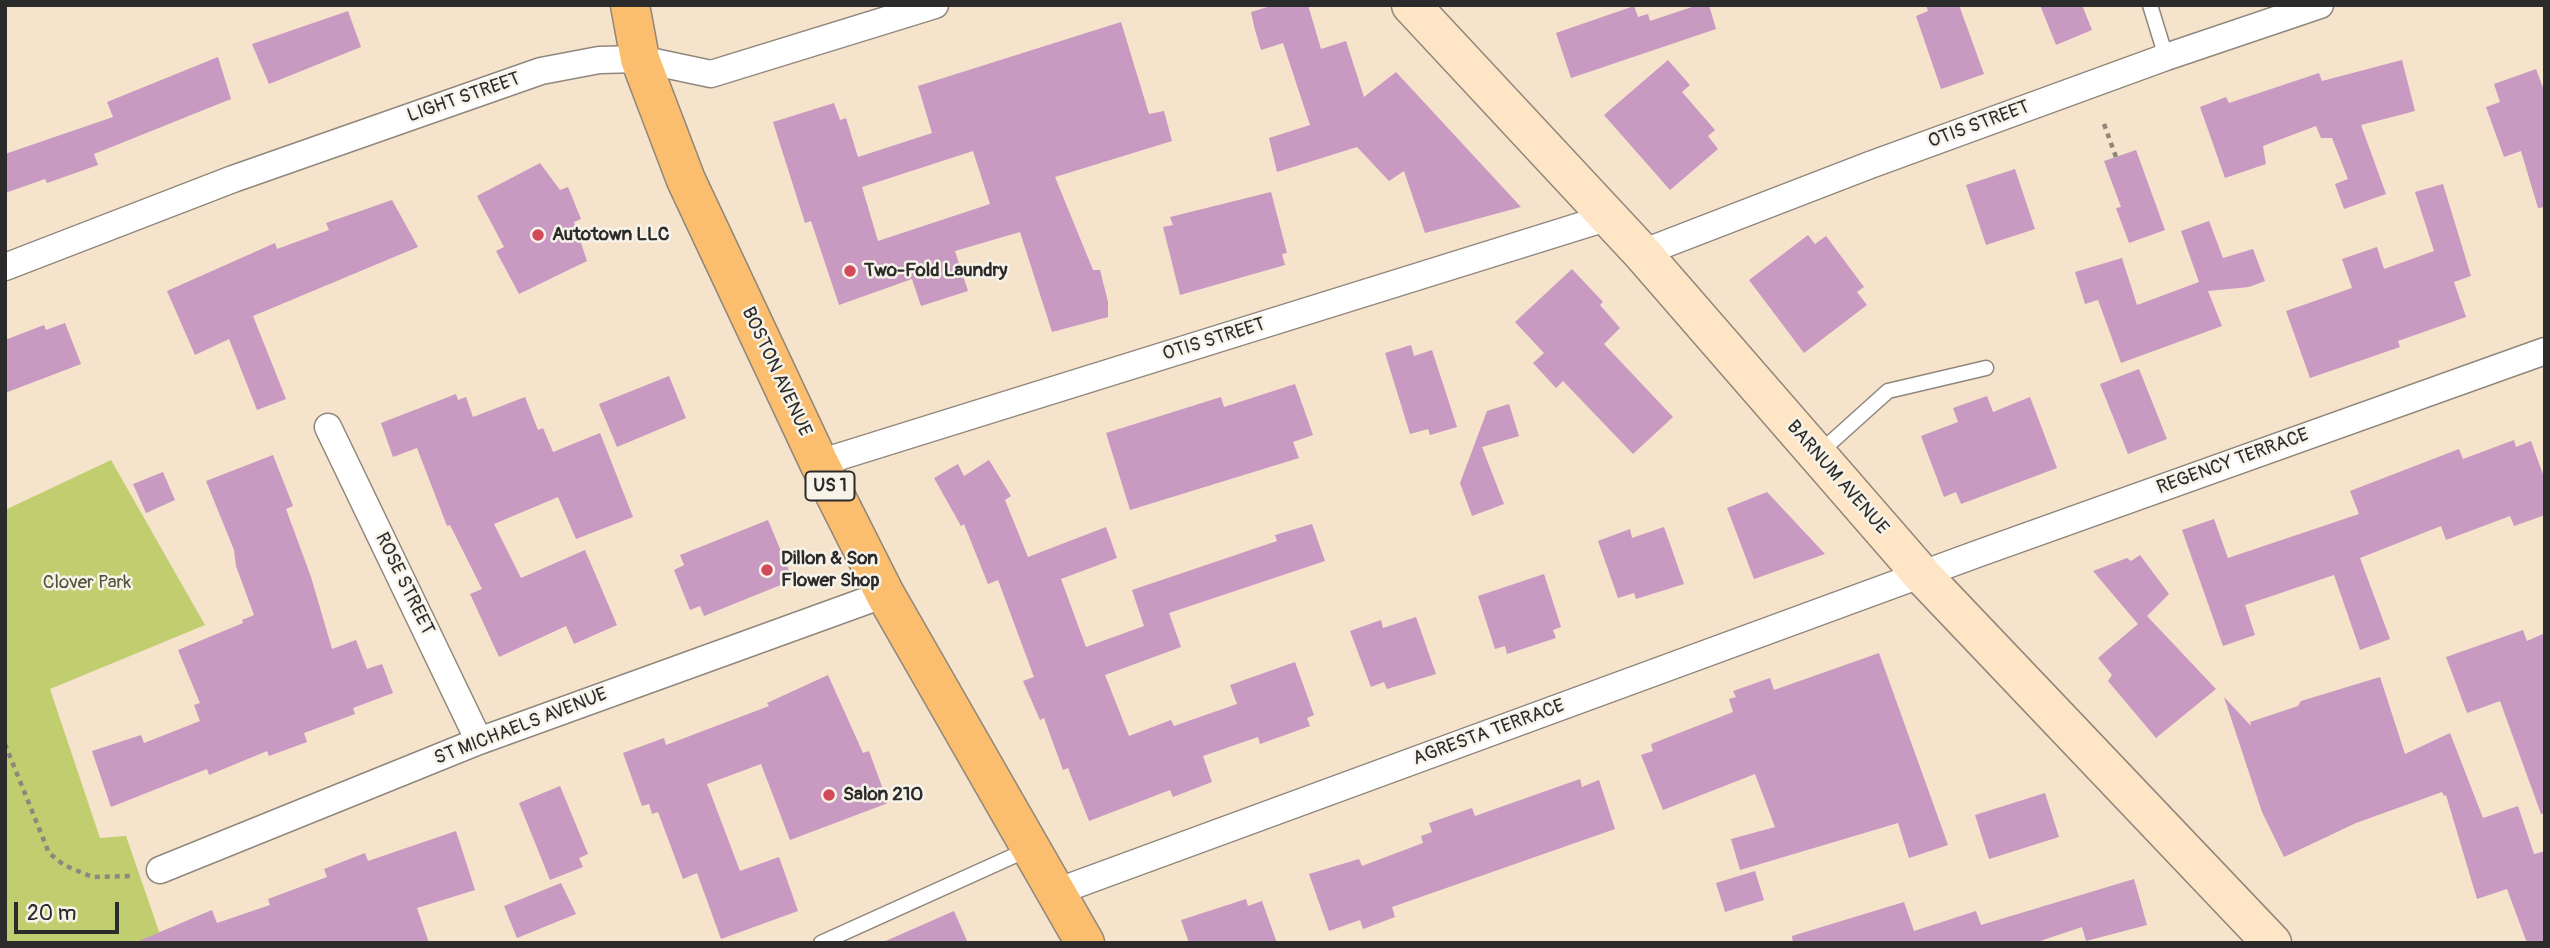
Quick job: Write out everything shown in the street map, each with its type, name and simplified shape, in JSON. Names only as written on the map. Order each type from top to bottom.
[{"type":"main road","name":"BOSTON AVENUE","points":[[630,5],[640,60],[686,180],[819,463],[885,594],[1085,943]]},
{"type":"main road","name":"BARNUM AVENUE","points":[[1411,5],[1642,253],[1922,575],[2271,942]]},
{"type":"street","name":"LIGHT STREET","points":[[5,267],[233,179],[541,71],[599,60],[640,60],[711,74],[935,5]]},
{"type":"street","name":"OTIS STREET","points":[[1642,253],[1870,165],[2166,57],[2320,5]]},
{"type":"street","name":"OTIS STREET","points":[[819,463],[1609,218]]},
{"type":"street","name":"REGENCY TERRACE","points":[[1922,575],[2545,351]]},
{"type":"street","name":"ROSE STREET","points":[[328,426],[480,741]]},
{"type":"street","name":"AGRESTA TERRACE","points":[[1056,892],[1922,575]]},
{"type":"street","name":"ST MICHAELS AVENUE","points":[[160,870],[480,741],[885,594]]},
{"type":"lane","points":[[2150,5],[2166,57]]},
{"type":"lane","points":[[1817,455],[1888,391],[1986,369]]},
{"type":"lane","points":[[821,943],[1030,848]]},
{"type":"path","points":[[2104,124],[2116,157]]},
{"type":"path","points":[[5,744],[46,845],[55,859],[92,877],[108,879],[160,870]]},
{"type":"green space","name":"Clover Park","points":[[111,460],[205,625],[50,689],[100,838],[126,836],[163,943],[5,943],[5,510]]},
{"type":"building","points":[[1274,5],[1308,5],[1321,49],[1346,41],[1364,97],[1396,72],[1521,207],[1425,233],[1404,171],[1389,181],[1357,147],[1277,172],[1269,138],[1310,125],[1283,43],[1261,50],[1255,30],[1251,12]]},
{"type":"building","points":[[1698,5],[1709,5],[1716,29],[1571,78],[1556,33],[1634,6],[1638,17],[1648,14],[1650,21]]},
{"type":"building","points":[[1926,5],[1959,5],[1984,74],[1941,89],[1916,16],[1928,11]]},
{"type":"building","points":[[2040,5],[2082,5],[2092,30],[2056,45]]},
{"type":"building","points":[[348,11],[361,47],[269,84],[252,44]]},
{"type":"building","points":[[1121,22],[1149,114],[1164,111],[1172,141],[1055,177],[1093,270],[1100,270],[1108,302],[1108,317],[1052,332],[1020,232],[955,251],[968,291],[921,306],[912,279],[839,305],[811,221],[805,223],[773,122],[834,103],[840,120],[846,118],[858,157],[932,133],[918,86]],"holes":[[[973,151],[990,204],[878,241],[862,187]]]},
{"type":"building","points":[[218,57],[231,99],[94,154],[98,165],[47,183],[45,179],[5,193],[5,154],[113,117],[107,102]]},
{"type":"building","points":[[1668,60],[1690,85],[1682,92],[1715,130],[1708,136],[1718,149],[1670,190],[1604,115]]},
{"type":"building","points":[[2402,60],[2415,111],[2361,125],[2386,194],[2344,209],[2335,184],[2348,179],[2332,138],[2321,138],[2316,126],[2263,146],[2266,164],[2225,178],[2200,107],[2226,97],[2229,103],[2319,73],[2322,81]]},
{"type":"building","points":[[2536,69],[2545,93],[2545,207],[2538,208],[2521,151],[2504,157],[2486,107],[2500,102],[2494,84]]},
{"type":"building","points":[[2136,150],[2165,230],[2129,243],[2116,208],[2121,207],[2104,161]]},
{"type":"building","name":"Autotown LLC","points":[[540,163],[560,190],[568,187],[581,219],[574,222],[587,261],[519,294],[496,251],[504,247],[477,196]]},
{"type":"building","points":[[2015,169],[2035,229],[1986,245],[1966,185]]},
{"type":"building","points":[[2443,184],[2471,276],[2454,282],[2466,317],[2398,341],[2400,347],[2310,378],[2286,311],[2352,288],[2342,259],[2377,247],[2384,269],[2434,251],[2415,192]]},
{"type":"building","points":[[1271,192],[1287,253],[1282,254],[1285,265],[1180,295],[1163,227],[1173,225],[1170,217]]},
{"type":"building","points":[[392,200],[418,247],[253,316],[286,399],[257,410],[229,339],[195,355],[167,291],[275,243],[277,249],[329,230],[326,223]]},
{"type":"building","points":[[2209,221],[2223,258],[2253,249],[2265,281],[2249,287],[2208,291],[2222,326],[2121,363],[2098,300],[2085,304],[2075,272],[2122,258],[2137,305],[2199,282],[2181,231]]},
{"type":"building","points":[[1808,235],[1815,244],[1826,236],[1864,287],[1857,292],[1867,305],[1804,353],[1749,280]]},
{"type":"building","points":[[1572,269],[1603,302],[1600,305],[1620,328],[1604,344],[1673,417],[1633,454],[1563,381],[1556,388],[1533,363],[1544,353],[1515,322]]},
{"type":"building","points":[[65,323],[81,364],[5,393],[5,340],[44,325],[46,330]]},
{"type":"building","points":[[1411,345],[1414,356],[1432,350],[1457,427],[1430,435],[1428,429],[1410,434],[1385,353]]},
{"type":"building","points":[[2139,369],[2167,439],[2128,454],[2100,384]]},
{"type":"building","points":[[669,376],[686,418],[617,447],[599,404]]},
{"type":"building","points":[[1295,384],[1313,435],[1293,442],[1299,458],[1130,510],[1106,433],[1221,397],[1224,407]]},
{"type":"building","points":[[456,394],[458,400],[466,397],[473,417],[525,397],[538,430],[543,428],[553,452],[600,433],[633,517],[576,539],[558,497],[494,524],[521,578],[585,550],[617,625],[574,644],[566,626],[499,657],[470,594],[482,589],[450,525],[447,526],[417,448],[393,457],[381,423]]},
{"type":"building","points":[[1987,396],[1993,412],[2030,397],[2057,468],[1961,504],[1956,492],[1944,497],[1921,436],[1958,422],[1953,408]]},
{"type":"building","points":[[1509,404],[1519,436],[1482,447],[1504,504],[1472,516],[1460,483],[1487,411]]},
{"type":"building","points":[[2514,440],[2516,447],[2531,441],[2545,480],[2545,515],[2514,526],[2510,516],[2446,540],[2441,526],[2360,558],[2390,639],[2360,650],[2334,575],[2245,605],[2255,635],[2223,646],[2182,530],[2214,519],[2228,558],[2359,514],[2350,491],[2459,449],[2463,459]]},
{"type":"building","points":[[273,455],[293,506],[286,509],[311,577],[332,649],[356,640],[367,669],[382,664],[393,693],[353,708],[355,714],[304,733],[307,742],[269,756],[267,751],[209,775],[207,769],[111,807],[92,751],[141,735],[144,743],[200,721],[194,705],[200,703],[178,650],[243,623],[242,620],[254,615],[236,566],[234,550],[206,481]]},
{"type":"building","points":[[989,460],[1011,496],[1005,500],[1028,557],[1106,527],[1117,558],[1061,579],[1086,647],[1144,626],[1132,590],[1277,541],[1275,535],[1312,524],[1325,561],[1169,613],[1181,647],[1105,675],[1129,736],[1171,720],[1174,726],[1237,704],[1230,685],[1295,662],[1314,715],[1307,718],[1310,726],[1260,744],[1258,737],[1203,756],[1212,782],[1173,797],[1170,790],[1089,821],[1068,768],[1063,770],[1044,718],[1040,720],[1023,681],[1034,677],[998,580],[988,584],[964,524],[961,526],[934,478],[958,464],[964,476]]},
{"type":"building","points":[[163,472],[175,500],[146,513],[133,484]]},
{"type":"building","points":[[1767,492],[1825,554],[1754,579],[1727,508]]},
{"type":"building","points":[[768,520],[793,580],[704,616],[700,606],[690,610],[674,570],[684,565],[680,555]]},
{"type":"building","points":[[1664,527],[1684,584],[1636,599],[1634,593],[1618,598],[1598,541],[1630,529],[1632,538]]},
{"type":"building","points":[[2140,555],[2169,594],[2147,616],[2216,689],[2156,738],[2108,681],[2112,675],[2098,658],[2138,624],[2093,571],[2127,558],[2131,561]]},
{"type":"building","points":[[1544,574],[1561,627],[1553,630],[1556,638],[1507,654],[1505,646],[1495,649],[1478,596]]},
{"type":"building","points":[[1416,617],[1436,674],[1387,689],[1384,682],[1371,687],[1350,631],[1381,620],[1383,628]]},
{"type":"building","points":[[2523,630],[2527,641],[2545,633],[2545,813],[2541,814],[2500,701],[2467,713],[2446,657]]},
{"type":"building","points":[[1879,653],[1948,845],[1909,858],[1898,823],[1740,870],[1731,839],[1775,827],[1755,774],[1663,810],[1641,755],[1653,751],[1651,744],[1733,712],[1729,699],[1736,697],[1733,691],[1770,678],[1774,690]]},
{"type":"building","points":[[828,675],[863,753],[869,751],[888,803],[790,840],[761,764],[707,784],[740,871],[779,857],[798,911],[721,939],[697,873],[683,879],[658,812],[652,814],[649,804],[642,806],[623,753],[664,738],[666,745],[769,706],[767,703]]},
{"type":"building","points":[[2380,677],[2405,754],[2450,733],[2483,818],[2518,806],[2534,854],[2545,851],[2545,943],[2527,943],[2507,889],[2477,899],[2446,795],[2442,792],[2356,823],[2284,857],[2262,812],[2224,697],[2251,726],[2250,722],[2298,706],[2301,701]]},
{"type":"building","points":[[1580,779],[1582,787],[1599,780],[1615,829],[1392,907],[1395,917],[1363,929],[1360,920],[1329,931],[1309,874],[1359,859],[1362,866],[1423,843],[1421,836],[1432,832],[1429,823],[1472,808],[1475,816]]},
{"type":"building","points":[[560,786],[588,854],[579,858],[583,867],[550,880],[519,803]]},
{"type":"building","points":[[2045,793],[2059,837],[1989,859],[1975,815]]},
{"type":"building","points":[[456,831],[475,890],[417,908],[429,943],[134,943],[212,910],[217,923],[270,905],[268,899],[327,877],[324,869],[365,853],[368,861]]},
{"type":"building","points":[[1755,871],[1764,900],[1725,912],[1716,883]]},
{"type":"building","points":[[2134,879],[2147,925],[2086,941],[2082,927],[2034,943],[1793,943],[1792,936],[1904,902],[1914,931],[1976,911],[1981,925]]},
{"type":"building","points":[[561,883],[576,914],[517,938],[504,906]]},
{"type":"building","points":[[1246,899],[1248,906],[1262,901],[1277,943],[1189,943],[1181,920]]},
{"type":"building","points":[[954,911],[968,943],[881,943]]},
{"type":"place","name":"Autotown LLC","points":[[538,235]]},
{"type":"place","name":"Two-Fold Laundry","points":[[850,271]]},
{"type":"place","name":"Dillon & Son Flower Shop","points":[[767,570]]},
{"type":"place","name":"Salon 210","points":[[829,795]]}]
